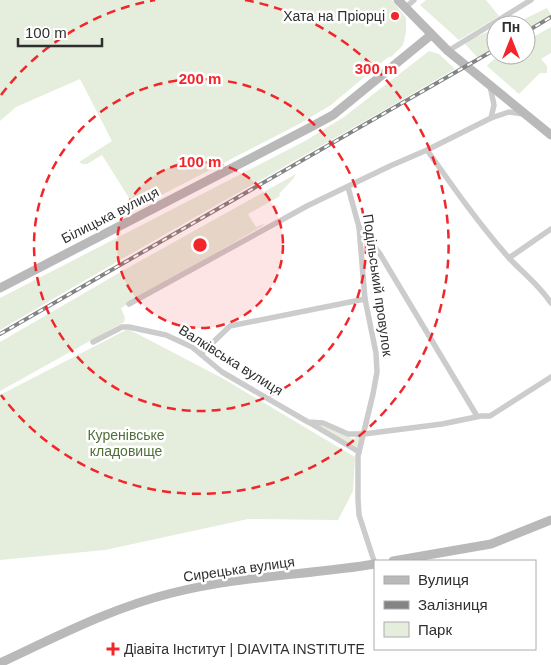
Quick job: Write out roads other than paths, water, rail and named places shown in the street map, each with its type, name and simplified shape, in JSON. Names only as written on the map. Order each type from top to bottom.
[{"type":"main road","points":[[398,0],[448,51],[551,135]]},
{"type":"main road","name":"Білицька вулиця","points":[[0,288],[333,115],[431,35]]},
{"type":"main road","points":[[399,560],[491,544],[551,520]]},
{"type":"main road","name":"Сирецька вулиця","points":[[0,664],[106,614],[136,602],[174,592],[232,582],[332,571],[374,564]]},
{"type":"street","points":[[405,8],[414,0]]},
{"type":"street","points":[[448,51],[531,0]]},
{"type":"street","points":[[490,86],[494,105],[492,118]]},
{"type":"street","points":[[130,304],[307,206],[390,166],[508,112],[527,115]]},
{"type":"street","points":[[427,150],[470,212],[509,258],[535,282],[551,302]]},
{"type":"street","name":"Подільський провулок","points":[[348,187],[359,227],[365,299],[376,353],[376,372],[359,452],[358,499],[359,515],[374,561]]},
{"type":"street","points":[[359,227],[380,254],[477,416]]},
{"type":"street","points":[[509,258],[551,230]]},
{"type":"street","points":[[201,354],[230,326],[289,312],[365,299]]},
{"type":"street","name":"Валківська вулиця","points":[[93,342],[122,327],[166,335],[192,347],[222,372],[308,422],[323,423],[348,434],[364,434],[442,424],[477,416],[490,416],[551,377]]},
{"type":"street","points":[[308,422],[359,452]]},
{"type":"railway","points":[[536,26],[551,17]]},
{"type":"railway","points":[[0,334],[486,55]]},
{"type":"place","name":"Хата на Пріорці","points":[[395,16]]},
{"type":"place","name":"Діавіта Інститут | DIAVITA INSTITUTE","points":[[113,649]]},
{"type":"park label","name":"Куренівське кладовище","points":[[126,444]]}]
